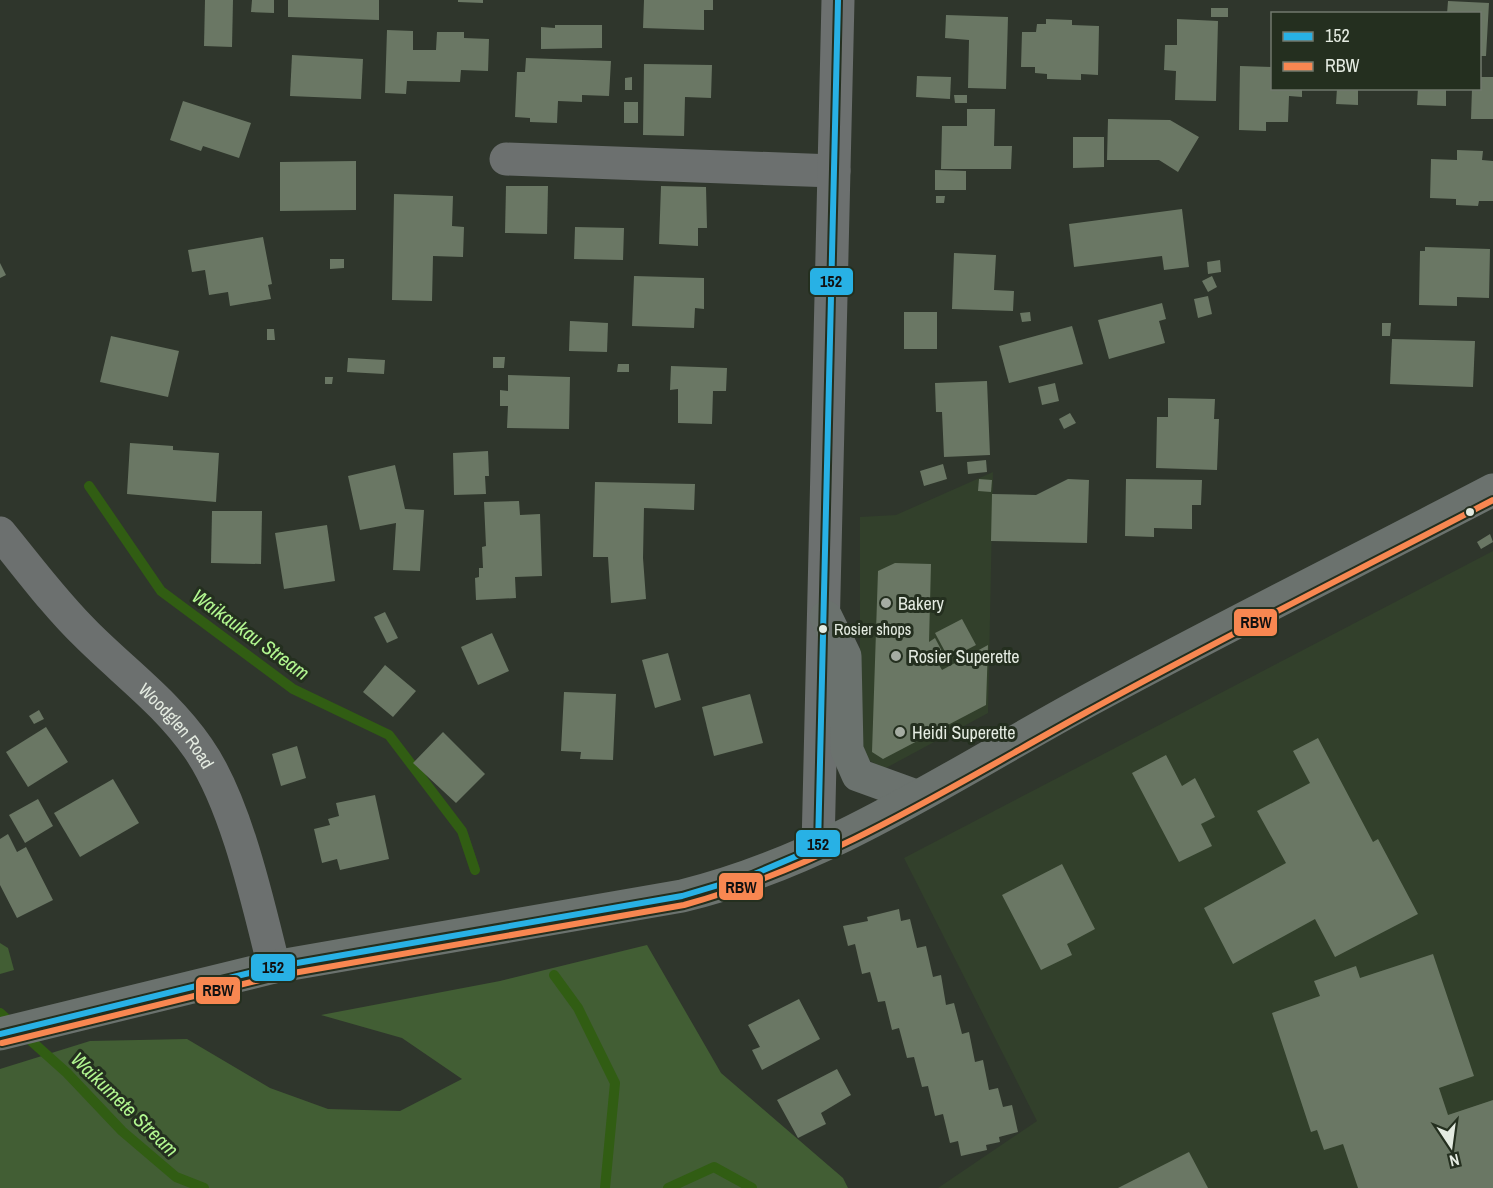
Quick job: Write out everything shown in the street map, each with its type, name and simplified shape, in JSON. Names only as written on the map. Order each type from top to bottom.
[{"type":"main road","points":[[0,1034],[274,967],[682,896],[776,868],[916,796],[1105,692],[1493,490]]},
{"type":"main road","points":[[826,617],[845,656],[848,750],[858,775],[916,796]]},
{"type":"street","points":[[818,847],[826,617],[838,0]]},
{"type":"street","points":[[506,159],[834,171]]},
{"type":"street","name":"Woodglen Road","points":[[0,533],[85,633],[155,696],[198,748],[229,810],[262,918],[274,967]]},
{"type":"shaded area","points":[[993,472],[988,713],[884,769],[860,755],[860,517],[896,515]]},
{"type":"shaded area","points":[[1493,551],[1493,1188],[938,1188],[1037,1121],[904,858]]},
{"type":"green space","points":[[0,943],[8,948],[14,970],[0,974]]},
{"type":"green space","points":[[647,945],[721,1073],[843,1178],[848,1188],[0,1188],[0,1069],[90,1041],[187,1039],[270,1088],[328,1109],[400,1111],[462,1079],[402,1038],[321,1015],[500,981]]},
{"type":"building","points":[[205,0],[233,0],[232,47],[204,46]]},
{"type":"building","points":[[252,0],[274,0],[274,13],[251,12]]},
{"type":"building","points":[[288,0],[379,0],[379,20],[288,17]]},
{"type":"building","points":[[458,0],[483,0],[483,3],[458,2]]},
{"type":"building","points":[[644,0],[713,0],[713,10],[704,10],[704,30],[643,28]]},
{"type":"building","points":[[1448,1],[1489,3],[1486,56],[1481,56],[1481,12],[1447,12]]},
{"type":"building","points":[[1211,8],[1228,8],[1228,17],[1211,17]]},
{"type":"building","points":[[946,15],[1008,17],[1006,89],[968,88],[969,40],[945,38]]},
{"type":"building","points":[[1046,19],[1072,20],[1072,25],[1099,26],[1098,75],[1081,74],[1081,80],[1047,79],[1047,74],[1035,73],[1035,67],[1021,67],[1022,32],[1036,32],[1037,24],[1046,24]]},
{"type":"building","points":[[1177,19],[1218,21],[1216,101],[1175,100],[1176,71],[1164,70],[1165,45],[1177,45]]},
{"type":"building","points":[[555,25],[602,25],[602,48],[541,49],[541,27],[555,28]]},
{"type":"building","points":[[387,30],[413,31],[413,50],[436,50],[437,32],[464,32],[464,38],[489,39],[488,71],[461,70],[460,82],[407,81],[406,94],[385,93]]},
{"type":"building","points":[[292,55],[363,59],[361,99],[290,96]]},
{"type":"building","points":[[526,58],[611,61],[609,96],[582,95],[582,102],[558,101],[557,123],[530,122],[530,118],[515,117],[517,72],[525,72]]},
{"type":"building","points":[[644,64],[712,65],[711,98],[685,97],[684,136],[643,135]]},
{"type":"building","points":[[1240,66],[1271,67],[1271,90],[1302,90],[1302,97],[1289,96],[1288,122],[1266,122],[1266,131],[1239,130]]},
{"type":"building","points":[[917,76],[951,77],[950,99],[916,97]]},
{"type":"building","points":[[632,77],[632,90],[625,90],[625,78]]},
{"type":"building","points":[[1481,77],[1493,77],[1493,119],[1471,119],[1472,90],[1481,90]]},
{"type":"building","points":[[1337,90],[1358,90],[1358,105],[1336,104]]},
{"type":"building","points":[[1418,90],[1446,90],[1446,106],[1417,105]]},
{"type":"building","points":[[954,95],[967,95],[967,103],[955,103]]},
{"type":"building","points":[[183,101],[251,123],[239,158],[203,146],[201,151],[170,140]]},
{"type":"building","points":[[624,102],[638,102],[638,123],[624,123]]},
{"type":"building","points":[[967,109],[995,109],[994,146],[1012,146],[1011,169],[941,169],[942,126],[967,126]]},
{"type":"building","points":[[1108,119],[1170,120],[1199,137],[1178,172],[1159,160],[1107,160]]},
{"type":"building","points":[[1073,137],[1104,137],[1104,167],[1073,168]]},
{"type":"building","points":[[1457,150],[1483,151],[1482,160],[1493,161],[1493,201],[1479,201],[1478,206],[1456,205],[1456,199],[1430,198],[1431,159],[1457,160]]},
{"type":"building","points":[[356,161],[356,210],[280,211],[280,162]]},
{"type":"building","points":[[935,170],[966,171],[966,190],[935,190]]},
{"type":"building","points":[[506,186],[548,186],[547,234],[505,233]]},
{"type":"building","points":[[661,186],[706,187],[707,228],[698,228],[698,246],[659,244]]},
{"type":"building","points":[[394,194],[453,196],[452,226],[464,227],[463,257],[433,256],[432,301],[392,300]]},
{"type":"building","points":[[936,196],[945,196],[944,203],[936,203]]},
{"type":"building","points":[[1182,209],[1189,267],[1164,270],[1162,256],[1074,267],[1069,224]]},
{"type":"building","points":[[575,227],[624,228],[623,260],[574,259]]},
{"type":"building","points":[[263,237],[272,284],[268,285],[271,299],[230,306],[228,292],[209,295],[205,270],[192,272],[188,250]]},
{"type":"building","points":[[1425,247],[1490,249],[1489,298],[1457,297],[1457,306],[1419,305],[1420,251],[1425,251]]},
{"type":"building","points":[[954,253],[996,255],[994,290],[1014,291],[1013,311],[952,309]]},
{"type":"building","points":[[330,259],[344,259],[344,268],[330,269]]},
{"type":"building","points":[[1220,260],[1221,272],[1208,274],[1207,262]]},
{"type":"building","points":[[0,263],[6,275],[0,278]]},
{"type":"building","points":[[634,276],[704,278],[704,309],[695,308],[694,328],[632,326]]},
{"type":"building","points":[[1212,276],[1217,287],[1208,292],[1202,281]]},
{"type":"building","points":[[1208,296],[1212,314],[1198,318],[1194,299]]},
{"type":"building","points":[[1162,303],[1166,319],[1159,321],[1165,343],[1109,359],[1098,320]]},
{"type":"building","points":[[904,312],[937,312],[937,349],[904,349]]},
{"type":"building","points":[[1030,312],[1031,321],[1022,322],[1020,313]]},
{"type":"building","points":[[570,321],[608,323],[607,352],[569,351]]},
{"type":"building","points":[[1382,323],[1391,323],[1390,336],[1382,336]]},
{"type":"building","points":[[1072,326],[1083,364],[1009,383],[999,346]]},
{"type":"building","points":[[267,329],[274,329],[275,340],[267,340]]},
{"type":"building","points":[[111,336],[179,351],[168,397],[100,382]]},
{"type":"building","points":[[1392,339],[1475,341],[1473,387],[1390,384]]},
{"type":"building","points":[[493,357],[505,357],[504,368],[493,368]]},
{"type":"building","points":[[348,358],[385,360],[384,374],[347,372]]},
{"type":"building","points":[[618,364],[629,364],[629,372],[617,372]]},
{"type":"building","points":[[671,366],[727,368],[726,391],[713,391],[712,424],[678,423],[678,389],[670,390]]},
{"type":"building","points":[[508,375],[570,377],[569,429],[507,428],[508,406],[500,406],[500,390],[508,391]]},
{"type":"building","points":[[325,377],[333,377],[332,384],[325,384]]},
{"type":"building","points":[[987,381],[990,455],[944,457],[942,412],[936,412],[935,383]]},
{"type":"building","points":[[1055,383],[1059,401],[1042,405],[1038,387]]},
{"type":"building","points":[[1168,398],[1215,399],[1214,419],[1219,419],[1217,470],[1156,468],[1157,417],[1168,417]]},
{"type":"building","points":[[1070,413],[1076,423],[1064,429],[1059,419]]},
{"type":"building","points":[[130,443],[173,446],[173,450],[219,453],[216,502],[127,494]]},
{"type":"building","points":[[488,451],[489,476],[485,476],[486,494],[454,495],[453,453]]},
{"type":"building","points":[[986,460],[987,472],[968,474],[967,462]]},
{"type":"building","points":[[943,464],[947,479],[924,486],[920,471]]},
{"type":"building","points":[[395,465],[405,509],[424,510],[420,571],[393,570],[396,523],[360,530],[348,476]]},
{"type":"building","points":[[979,479],[992,480],[991,492],[978,491]]},
{"type":"building","points":[[1068,479],[1089,480],[1087,543],[991,541],[992,494],[1036,495]]},
{"type":"building","points":[[1126,479],[1202,480],[1201,505],[1192,505],[1192,529],[1154,528],[1154,537],[1125,536]]},
{"type":"building","points":[[595,482],[695,484],[694,510],[644,508],[643,558],[646,599],[611,603],[608,557],[593,557]]},
{"type":"building","points":[[519,501],[520,515],[540,514],[542,576],[515,577],[516,598],[476,600],[475,578],[479,577],[479,568],[483,568],[482,547],[486,546],[484,502]]},
{"type":"building","points":[[212,511],[262,511],[261,564],[211,563]]},
{"type":"building","points":[[327,525],[335,581],[284,589],[275,533]]},
{"type":"building","points":[[1490,534],[1493,542],[1481,549],[1477,542]]},
{"type":"building","points":[[895,563],[931,564],[929,642],[935,638],[944,655],[936,660],[942,670],[988,645],[986,705],[883,759],[872,752],[878,571]]},
{"type":"building","points":[[385,612],[398,638],[387,643],[374,617]]},
{"type":"building","points":[[962,619],[976,645],[949,659],[935,633]]},
{"type":"building","points":[[492,633],[509,671],[478,685],[461,647]]},
{"type":"building","points":[[668,653],[681,700],[655,708],[642,660]]},
{"type":"building","points":[[385,665],[416,691],[393,717],[363,692]]},
{"type":"building","points":[[564,692],[616,694],[613,760],[580,759],[581,752],[561,751]]},
{"type":"building","points":[[750,694],[763,743],[714,756],[702,707]]},
{"type":"building","points":[[39,710],[44,719],[34,724],[29,716]]},
{"type":"building","points":[[46,727],[68,762],[28,787],[6,752]]},
{"type":"building","points":[[443,732],[485,774],[456,803],[413,763]]},
{"type":"building","points":[[1318,738],[1373,842],[1378,839],[1418,914],[1335,957],[1315,919],[1233,964],[1204,908],[1286,863],[1257,811],[1310,783],[1293,751]]},
{"type":"building","points":[[297,746],[306,778],[281,786],[272,754]]},
{"type":"building","points":[[1166,755],[1182,786],[1195,778],[1215,817],[1201,824],[1212,846],[1179,862],[1132,773]]},
{"type":"building","points":[[113,779],[139,823],[80,857],[54,813]]},
{"type":"building","points":[[375,795],[389,859],[340,870],[337,859],[322,863],[314,829],[330,825],[328,819],[339,816],[336,803]]},
{"type":"building","points":[[38,799],[53,826],[25,843],[9,815]]},
{"type":"building","points":[[8,834],[17,852],[26,847],[53,900],[17,918],[0,885],[0,839]]},
{"type":"building","points":[[1062,864],[1095,929],[1067,944],[1072,955],[1041,970],[1002,895]]},
{"type":"building","points":[[899,909],[901,921],[910,919],[917,948],[926,946],[933,977],[941,975],[946,1005],[954,1003],[962,1034],[969,1032],[975,1062],[983,1060],[989,1090],[998,1088],[1003,1107],[1012,1105],[1018,1132],[999,1137],[1000,1142],[986,1145],[987,1150],[961,1156],[958,1141],[950,1143],[943,1114],[935,1116],[928,1086],[922,1087],[914,1057],[907,1058],[899,1028],[892,1030],[885,1001],[878,1002],[870,972],[862,974],[855,944],[848,946],[843,926],[868,921],[867,917]]},
{"type":"building","points":[[1433,954],[1474,1076],[1439,1088],[1448,1115],[1493,1100],[1493,1188],[1358,1188],[1343,1144],[1324,1150],[1317,1130],[1311,1132],[1272,1013],[1320,996],[1314,981],[1356,966],[1360,978]]},
{"type":"building","points":[[799,999],[820,1039],[762,1070],[752,1050],[760,1047],[748,1025]]},
{"type":"building","points":[[837,1069],[851,1095],[821,1113],[826,1124],[798,1138],[777,1100]]},
{"type":"building","points":[[1189,1152],[1208,1188],[1118,1188]]},
{"type":"waterway","name":"Waikaukau Stream","points":[[89,486],[161,591],[293,689],[389,735],[462,831],[475,870]]},
{"type":"waterway","name":"Waikaukau Stream","points":[[554,975],[578,1008],[615,1083],[605,1188]]},
{"type":"waterway","name":"Waikumete Stream","points":[[0,1013],[67,1073],[122,1131],[176,1177],[204,1188]]},
{"type":"waterway","name":"Waikumete Stream","points":[[668,1188],[714,1167],[752,1188]]},
{"type":"transit line","name":"152","points":[[0,1034],[274,967],[682,896],[752,875],[818,847],[838,0]]},
{"type":"transit line","name":"RBW","points":[[2,1043],[276,976],[684,905],[737,888],[840,846],[890,821],[1186,658],[1493,500]]},
{"type":"place","name":"Bakery","points":[[886,603]]},
{"type":"place","name":"Rosier shops","points":[[823,629]]},
{"type":"place","name":"Rosier Superette","points":[[896,656]]},
{"type":"place","name":"Heidi Superette","points":[[900,732]]}]
